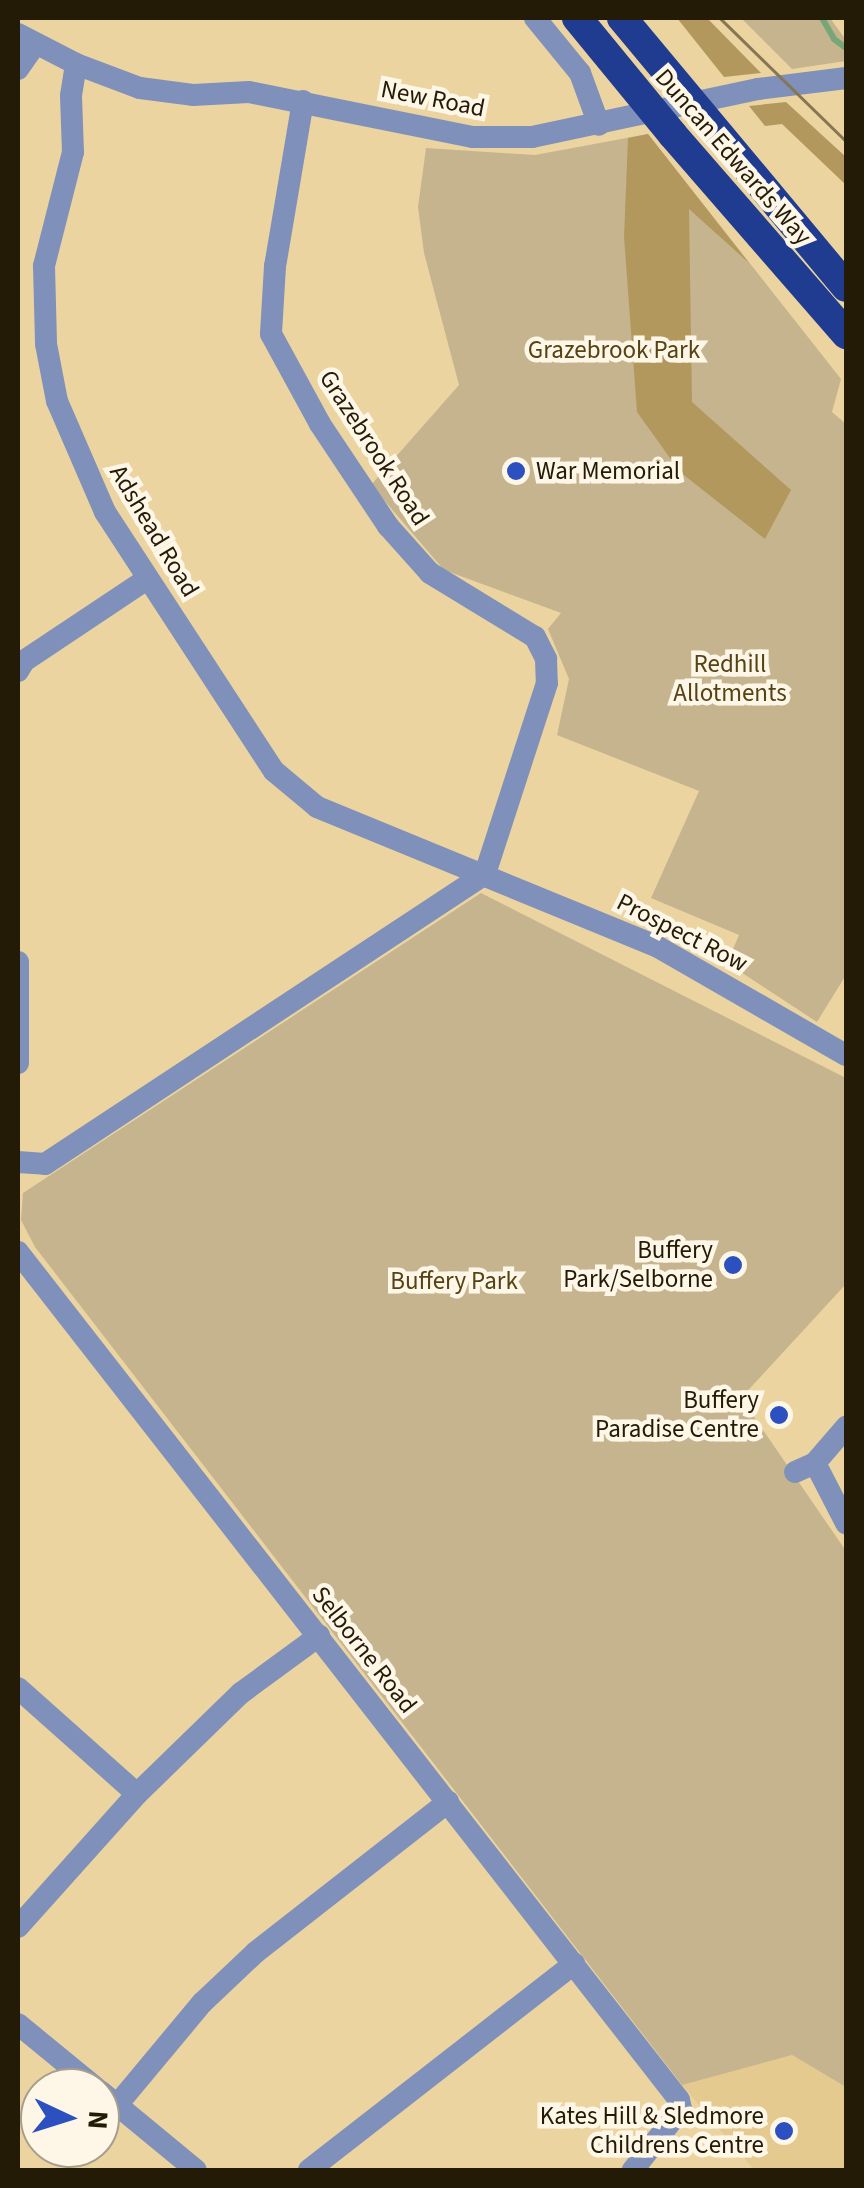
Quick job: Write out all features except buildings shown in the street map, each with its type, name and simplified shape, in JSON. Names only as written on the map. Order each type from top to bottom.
[{"type":"highway","name":"Duncan Edwards Way","points":[[577,18],[672,136],[846,334]]},
{"type":"highway","name":"Duncan Edwards Way","points":[[622,18],[846,287]]},
{"type":"street","points":[[535,18],[580,73],[599,125]]},
{"type":"street","points":[[18,69],[26,39]]},
{"type":"street","name":"New Road","points":[[26,39],[76,64],[167,94],[250,92],[472,137],[532,137],[758,90],[846,78]]},
{"type":"street","name":"Adshead Road","points":[[76,64],[71,96],[73,152],[44,266],[46,344],[57,401],[105,512],[274,771],[316,807],[485,874]]},
{"type":"street","name":"Grazebrook Road","points":[[304,101],[275,266],[271,334],[320,424],[388,526],[430,573],[535,637],[546,659],[547,683],[485,874]]},
{"type":"street","points":[[18,671],[24,661],[147,579]]},
{"type":"street","points":[[18,1162],[45,1164],[485,874]]},
{"type":"street","name":"Prospect Row","points":[[485,874],[658,947],[846,1055]]},
{"type":"street","points":[[18,962],[18,1062]]},
{"type":"street","name":"Selborne Road","points":[[18,1252],[666,2082],[681,2109],[633,2170]]},
{"type":"street","points":[[846,1427],[805,1468],[846,1523]]},
{"type":"street","points":[[18,1927],[137,1794],[241,1692],[318,1636]]},
{"type":"street","points":[[18,1688],[137,1794]]},
{"type":"street","points":[[120,2080],[256,1952],[448,1802]]},
{"type":"street","points":[[310,2170],[574,1964]]},
{"type":"street","points":[[18,2025],[71,2068]]},
{"type":"street","points":[[120,2108],[196,2170]]},
{"type":"shaded area","points":[[677,18],[707,18],[761,73],[724,77]]},
{"type":"shaded area","points":[[786,102],[846,157],[846,185],[782,124],[765,126],[749,106]]},
{"type":"shaded area","points":[[648,134],[749,263],[689,209],[692,402],[791,490],[765,539],[680,472],[637,412],[624,237],[628,138]]},
{"type":"shaded area","name":"Kates Hill & Sledmore Childrens Centre","points":[[792,2055],[846,2087],[846,2169],[754,2170],[682,2085]]},
{"type":"green space","points":[[741,18],[830,18],[846,40],[846,61],[792,69]]},
{"type":"green space","points":[[648,134],[841,379],[832,412],[846,424],[846,975],[817,1022],[727,963],[739,935],[651,898],[699,791],[557,735],[569,679],[548,629],[561,613],[444,570],[371,485],[459,385],[424,253],[418,207],[426,148],[535,155]]},
{"type":"green space","name":"Buffery Park","points":[[481,893],[846,1078],[846,1284],[741,1398],[846,1551],[846,2087],[792,2055],[682,2085],[35,1247],[21,1220],[23,1193]]},
{"type":"waterway","points":[[822,18],[834,39],[846,48]]},
{"type":"tram line","points":[[720,18],[846,141]]},
{"type":"place","name":"War Memorial","points":[[516,471]]},
{"type":"place","name":"Buffery Park/Selborne","points":[[733,1265]]},
{"type":"place","name":"Buffery Paradise Centre","points":[[779,1415]]},
{"type":"place","name":"Kates Hill & Sledmore Childrens Centre","points":[[784,2131]]},
{"type":"park label","name":"Grazebrook Park","points":[[614,350]]},
{"type":"park label","name":"Redhill Allotments","points":[[730,680]]}]
